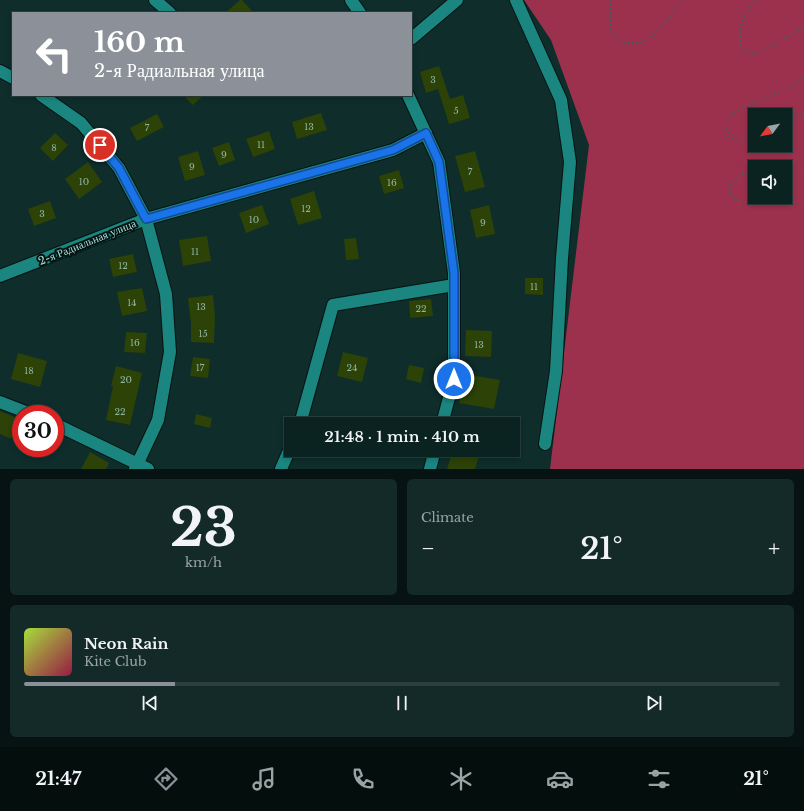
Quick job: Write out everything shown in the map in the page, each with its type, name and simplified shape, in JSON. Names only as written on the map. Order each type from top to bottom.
[{"type":"street","points":[[155,0],[169,12]]},
{"type":"street","points":[[351,0],[359,12]]},
{"type":"street","points":[[412,38],[457,0]]},
{"type":"street","points":[[516,0],[561,100],[570,162],[562,258],[556,371],[545,444]]},
{"type":"street","points":[[0,71],[12,77]]},
{"type":"street","points":[[42,96],[81,123],[119,168],[146,219],[166,294],[170,352],[158,420],[140,467],[64,429]]},
{"type":"street","points":[[408,96],[439,162],[454,273],[454,379],[444,417]]},
{"type":"street","name":"2-я Радиальная улица","points":[[0,276],[146,219],[393,150],[426,133]]},
{"type":"street","points":[[302,417],[333,304],[454,285]]},
{"type":"street","points":[[0,402],[12,407]]},
{"type":"street","points":[[281,469],[286,457]]},
{"type":"street","points":[[430,469],[433,457]]},
{"type":"path","points":[[610,0],[611,28],[619,40],[630,44],[638,44],[650,38],[667,21],[682,0]]},
{"type":"path","points":[[756,0],[748,10],[741,27],[739,38],[742,48],[751,54],[764,50],[804,27]]},
{"type":"path","points":[[748,138],[742,141],[730,138],[725,126],[730,116],[740,109],[789,88],[804,78]]},
{"type":"path","points":[[792,119],[804,114]]},
{"type":"path","points":[[792,169],[804,168]]},
{"type":"path","points":[[748,173],[737,177],[730,185],[731,196],[740,202],[748,202]]},
{"type":"path","points":[[792,202],[804,202]]},
{"type":"shaded area","points":[[524,0],[804,0],[804,469],[550,469],[589,145],[551,40]]},
{"type":"building","points":[[240,0],[242,0],[253,12],[226,12]]},
{"type":"building","points":[[439,66],[450,99],[463,95],[470,118],[449,124],[438,89],[426,93],[420,72]]},
{"type":"building","points":[[184,96],[203,96],[193,105]]},
{"type":"building","points":[[321,113],[327,130],[297,139],[292,122]]},
{"type":"building","points":[[157,114],[164,127],[137,141],[130,128]]},
{"type":"building","points":[[269,131],[275,149],[253,157],[246,139]]},
{"type":"building","points":[[55,133],[68,145],[53,161],[40,148]]},
{"type":"building","points":[[229,142],[235,160],[219,166],[212,148]]},
{"type":"building","points":[[198,151],[205,175],[185,181],[178,157]]},
{"type":"building","points":[[475,151],[485,187],[465,192],[455,156]]},
{"type":"building","points":[[88,162],[102,182],[79,199],[65,179]]},
{"type":"building","points":[[399,170],[404,188],[384,194],[379,176]]},
{"type":"building","points":[[314,191],[322,218],[298,225],[290,199]]},
{"type":"building","points":[[50,201],[56,218],[34,226],[28,209]]},
{"type":"building","points":[[262,205],[269,224],[246,233],[239,213]]},
{"type":"building","points":[[489,205],[495,234],[476,238],[470,210]]},
{"type":"building","points":[[207,236],[211,261],[183,266],[179,240]]},
{"type":"building","points":[[356,238],[359,259],[346,260],[344,239]]},
{"type":"building","points":[[133,254],[137,272],[113,277],[109,259]]},
{"type":"building","points":[[525,278],[543,278],[543,295],[525,294]]},
{"type":"building","points":[[142,288],[147,311],[122,316],[117,292]]},
{"type":"building","points":[[213,295],[215,316],[214,343],[191,342],[191,324],[188,298]]},
{"type":"building","points":[[431,299],[433,316],[410,318],[409,301]]},
{"type":"building","points":[[466,330],[492,331],[491,357],[465,356]]},
{"type":"building","points":[[126,332],[147,333],[145,353],[124,352]]},
{"type":"building","points":[[343,352],[368,358],[362,382],[337,376]]},
{"type":"building","points":[[18,353],[47,361],[40,387],[11,379]]},
{"type":"building","points":[[193,357],[210,359],[208,378],[190,376]]},
{"type":"building","points":[[409,365],[424,368],[421,383],[406,379]]},
{"type":"building","points":[[116,366],[142,373],[130,425],[106,420],[113,386],[111,386]]},
{"type":"building","points":[[465,374],[500,380],[494,409],[459,403]]},
{"type":"building","points":[[0,411],[12,416],[12,436],[11,439],[0,434]]},
{"type":"building","points":[[196,414],[212,418],[210,428],[194,424]]},
{"type":"building","points":[[90,452],[109,463],[106,469],[81,469]]},
{"type":"building","points":[[451,457],[479,457],[475,469],[447,469]]},
{"type":"route","points":[[100,145],[119,168],[146,219],[393,150],[426,133],[439,162],[454,273],[454,379]]}]
